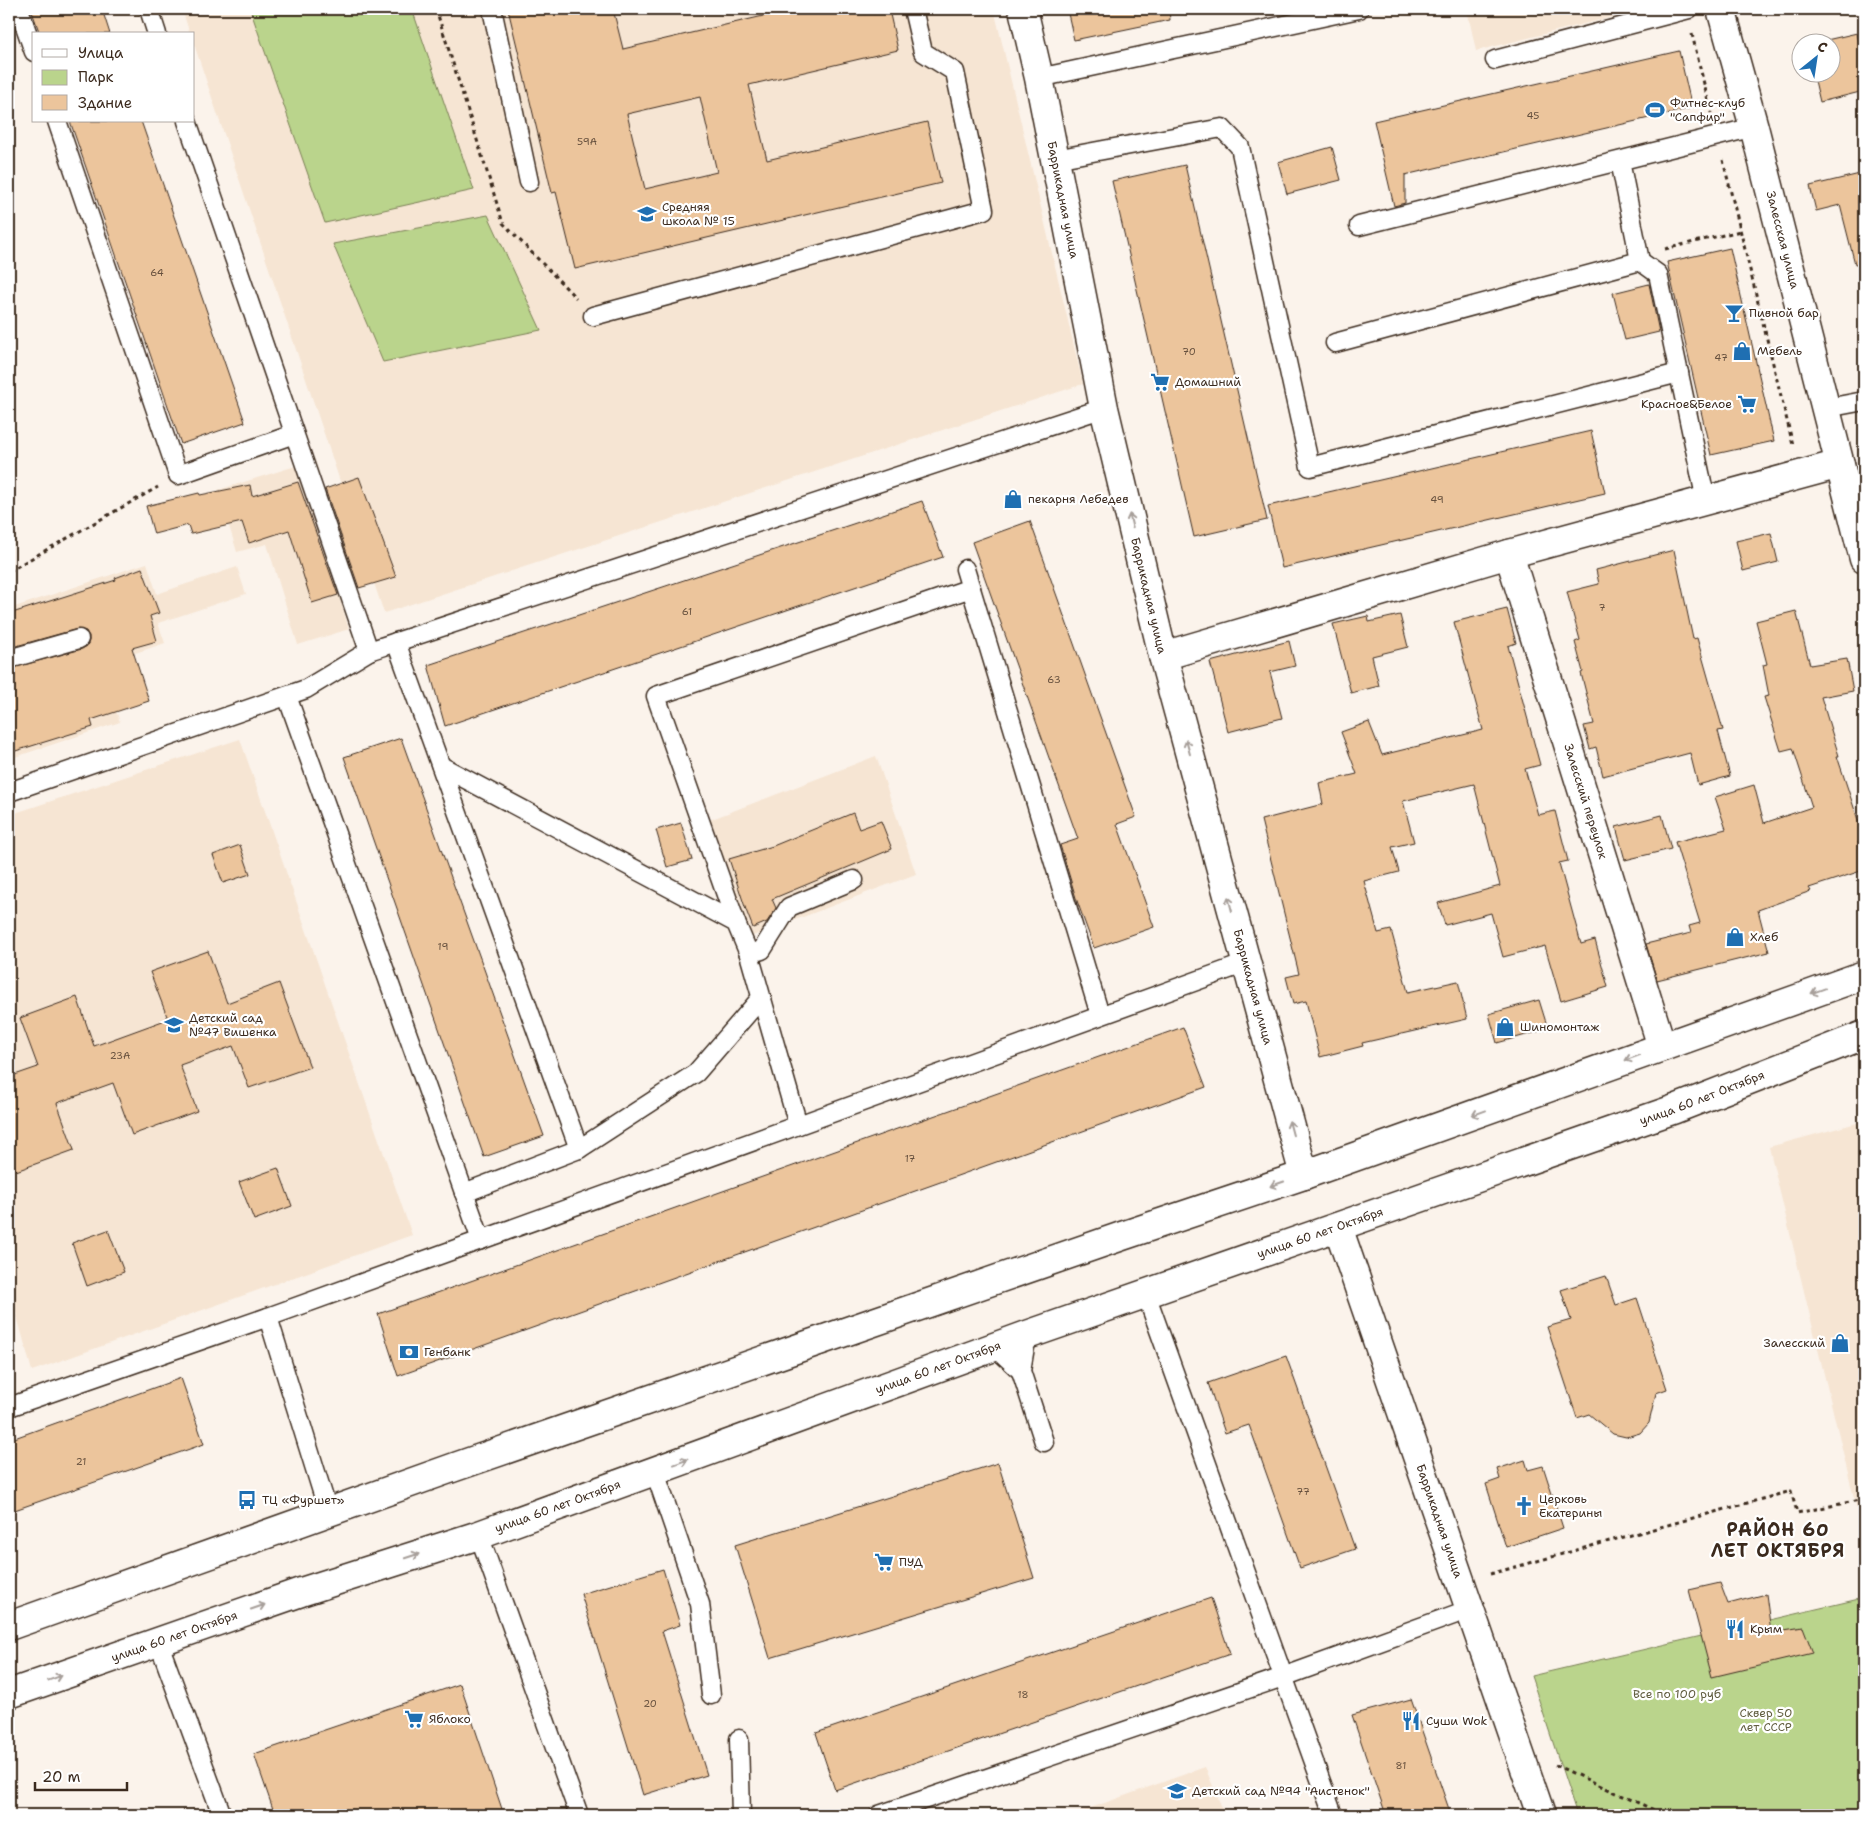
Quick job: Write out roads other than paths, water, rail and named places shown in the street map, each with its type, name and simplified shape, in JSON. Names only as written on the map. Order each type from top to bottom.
[{"type":"main road","name":"Баррикадная улица","points":[[1023,9],[1039,78],[1104,408],[1163,656],[1304,1175]]},
{"type":"main road","name":"Залесская улица","points":[[1722,9],[1827,408],[1864,559]]},
{"type":"main road","points":[[1163,656],[1509,554],[1840,464]]},
{"type":"main road","name":"Залесский переулок","points":[[1509,554],[1662,1048]]},
{"type":"main road","points":[[9,1626],[328,1511],[1122,1236],[1304,1175],[1864,975]]},
{"type":"main road","name":"улица 60 лет Октября","points":[[9,1694],[158,1641],[479,1535],[1027,1335],[1674,1109],[1864,1034]]},
{"type":"main road","name":"Баррикадная улица","points":[[1338,1227],[1542,1815]]},
{"type":"lane","points":[[19,9],[32,46]]},
{"type":"lane","points":[[148,9],[156,32]]},
{"type":"lane","points":[[492,9],[529,182]]},
{"type":"lane","points":[[593,316],[984,210],[955,72],[923,52],[912,9]]},
{"type":"lane","points":[[1039,78],[1359,9]]},
{"type":"lane","points":[[1495,60],[1688,9]]},
{"type":"lane","points":[[57,122],[178,476],[294,434]]},
{"type":"lane","points":[[187,122],[369,651]]},
{"type":"lane","points":[[1359,226],[1754,127]]},
{"type":"lane","points":[[1055,159],[1222,128],[1240,147],[1310,466],[1679,374]]},
{"type":"lane","points":[[1620,161],[1639,258],[1658,274],[1706,501]]},
{"type":"lane","points":[[1335,343],[1639,258]]},
{"type":"lane","points":[[1827,408],[1864,401]]},
{"type":"lane","points":[[9,792],[306,689],[369,651],[1104,408]]},
{"type":"lane","points":[[965,569],[1100,1016]]},
{"type":"lane","points":[[798,1125],[760,998],[749,954],[736,923],[656,696],[970,588]]},
{"type":"lane","points":[[9,659],[79,639]]},
{"type":"lane","points":[[396,642],[579,1149]]},
{"type":"lane","points":[[287,696],[481,1240]]},
{"type":"lane","points":[[441,766],[736,923]]},
{"type":"lane","points":[[749,954],[762,950],[790,907],[854,880]]},
{"type":"lane","points":[[9,1407],[268,1317],[1246,963]]},
{"type":"lane","points":[[464,1193],[579,1149],[696,1073],[760,998]]},
{"type":"lane","points":[[1146,1294],[1333,1815]]},
{"type":"lane","points":[[268,1317],[328,1511]]},
{"type":"lane","points":[[1027,1335],[1021,1371],[1044,1442]]},
{"type":"lane","points":[[995,1347],[1021,1371]]},
{"type":"lane","points":[[655,1472],[700,1604],[711,1695]]},
{"type":"lane","points":[[479,1535],[579,1815]]},
{"type":"lane","points":[[879,1815],[1283,1677],[1470,1609]]},
{"type":"lane","points":[[158,1641],[222,1815]]},
{"type":"lane","points":[[739,1739],[742,1815]]},
{"type":"place","name":"Фитнес-клуб \"Сапфир\"","points":[[1655,110]]},
{"type":"place","name":"Средняя школа № 15","points":[[647,214]]},
{"type":"place","name":"Пивной бар","points":[[1734,313]]},
{"type":"place","name":"Мебель","points":[[1742,351]]},
{"type":"place","name":"Домашний","points":[[1160,382]]},
{"type":"place","name":"Красное&Белое","points":[[1747,404]]},
{"type":"place","name":"пекарня Лебедев","points":[[1013,499]]},
{"type":"place","name":"Хлеб","points":[[1735,937]]},
{"type":"place","name":"Детский сад №47 Вишенка","points":[[174,1025]]},
{"type":"place","name":"Шиномонтаж","points":[[1505,1027]]},
{"type":"place","name":"Залесский","points":[[1840,1343]]},
{"type":"place","name":"Генбанк","points":[[409,1352]]},
{"type":"place","name":"ТЦ «Фуршет»","points":[[247,1500]]},
{"type":"place","name":"Церковь Екатерины","points":[[1524,1506]]},
{"type":"place","name":"ПУД","points":[[884,1562]]},
{"type":"place","name":"Крым","points":[[1735,1629]]},
{"type":"place","name":"Яблоко","points":[[414,1719]]},
{"type":"place","name":"Суши Wok","points":[[1411,1721]]},
{"type":"place","name":"Детский сад №94 \"Аистенок\"","points":[[1177,1791]]},
{"type":"district","name":"РАЙОН 60 ЛЕТ ОКТЯБРЯ","points":[[1778,1540]]},
{"type":"park label","name":"Все по 100 руб","points":[[1677,1694]]},
{"type":"park label","name":"Сквер 50 лет СССР","points":[[1766,1720]]}]
